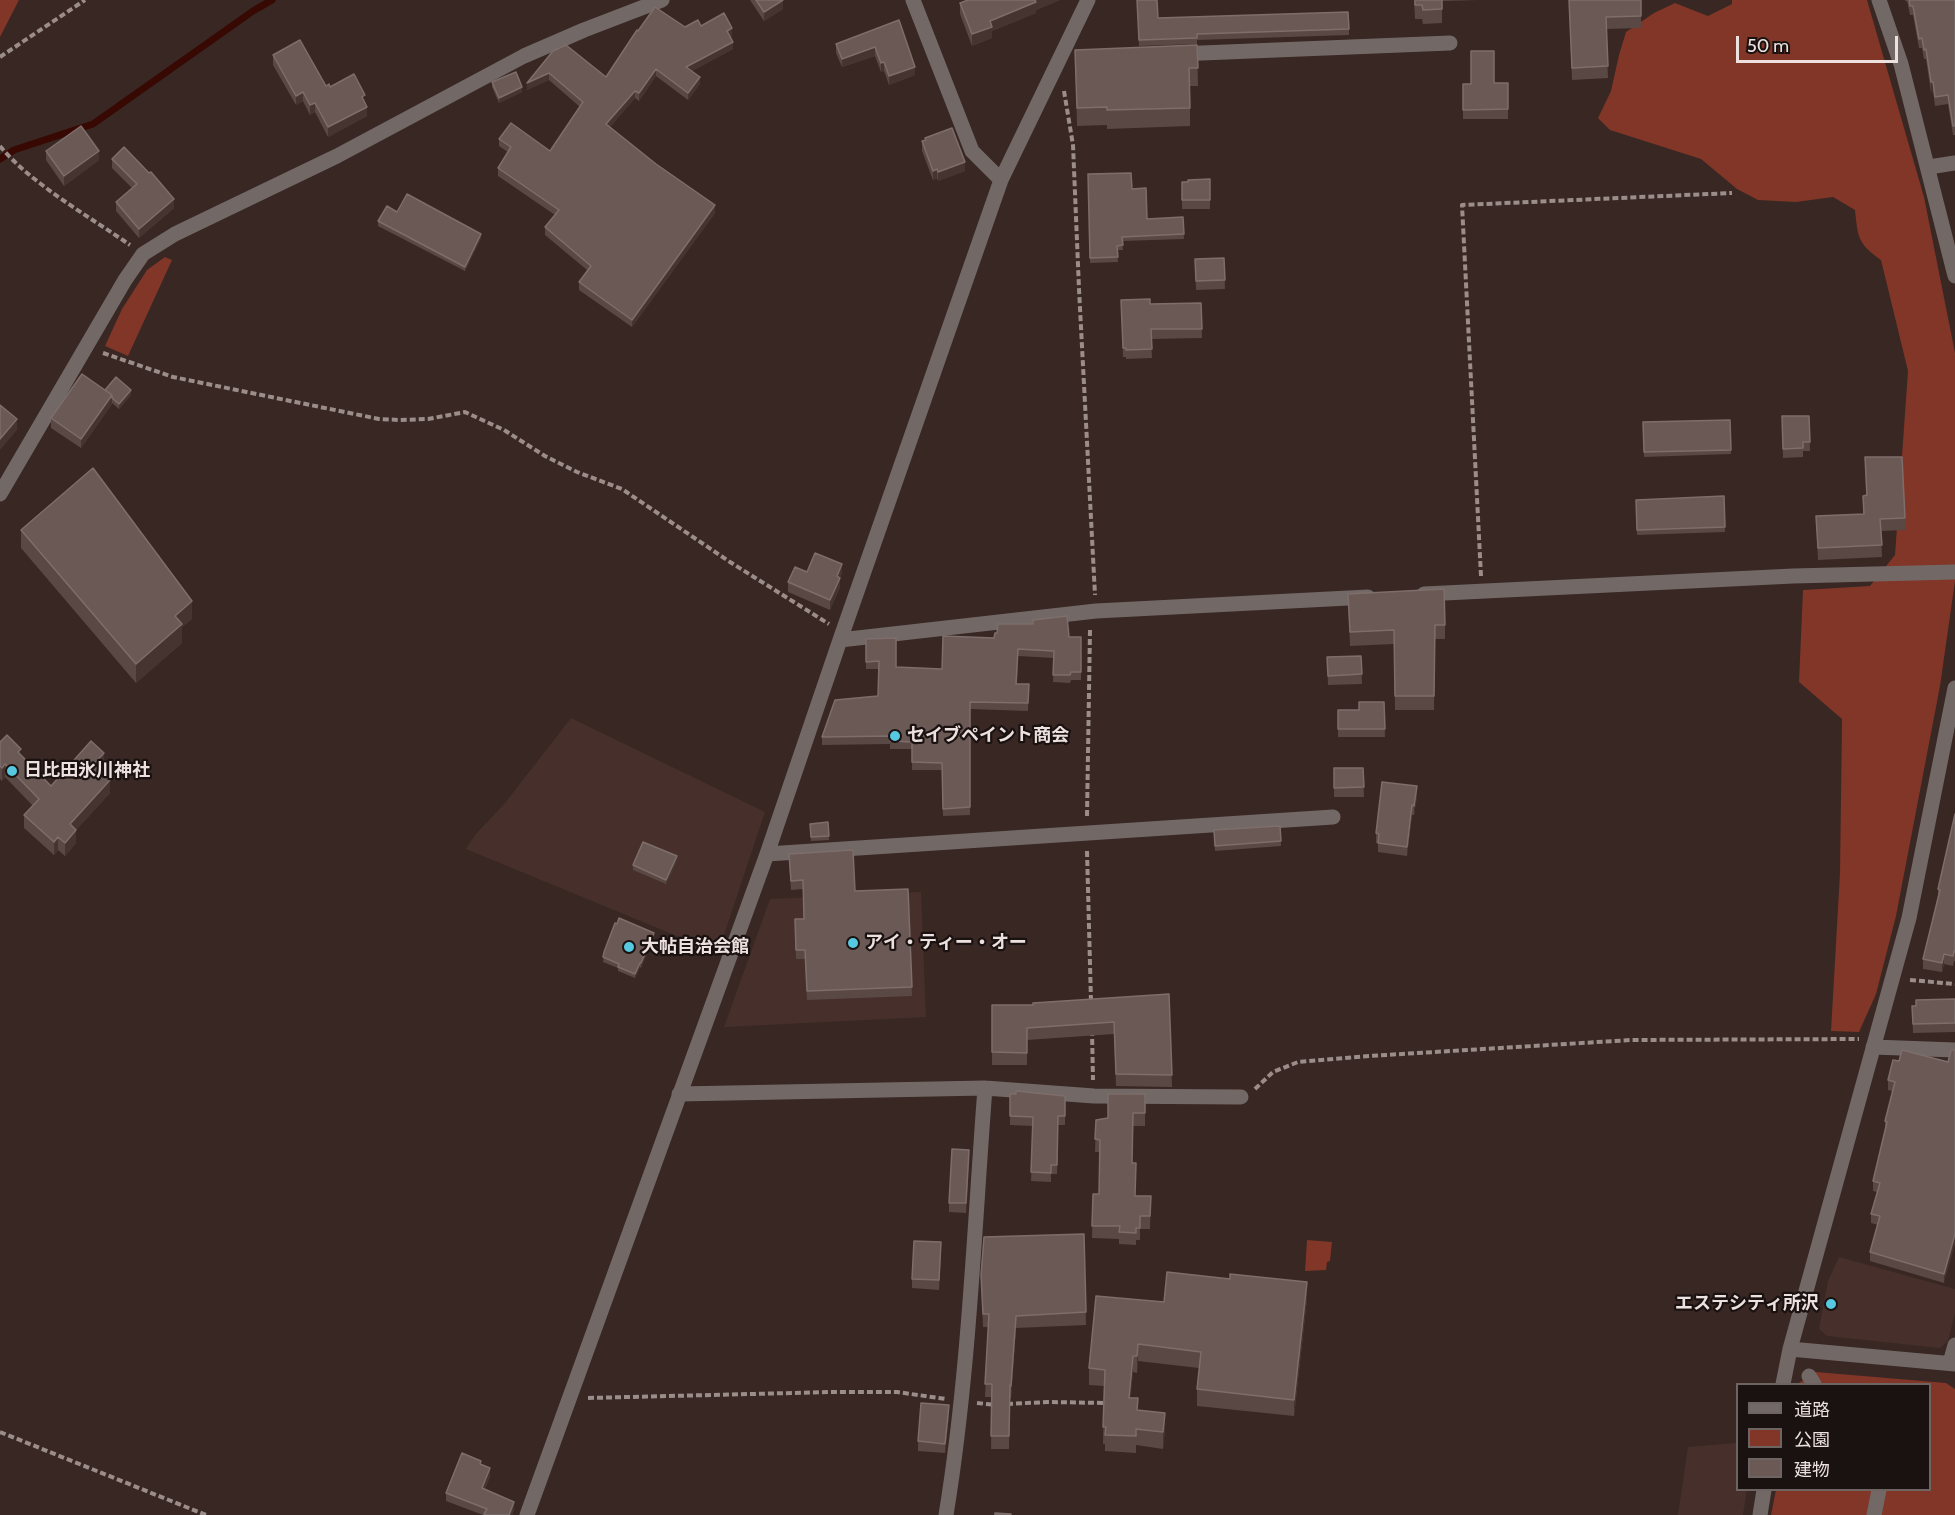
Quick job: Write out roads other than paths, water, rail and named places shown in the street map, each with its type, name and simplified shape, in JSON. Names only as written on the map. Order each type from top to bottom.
[{"type":"street","points":[[0,494],[124,280],[143,254],[175,234],[337,156],[524,56],[662,0]]},
{"type":"street","points":[[913,0],[972,151],[1001,180]]},
{"type":"street","points":[[527,1515],[767,854],[1001,180],[1065,59],[1089,0]]},
{"type":"street","points":[[1879,0],[1901,64],[1955,276]]},
{"type":"street","points":[[1166,55],[1450,43]]},
{"type":"street","points":[[1929,167],[1955,163]]},
{"type":"street","points":[[1412,595],[1793,576],[1955,572]]},
{"type":"street","points":[[841,636],[1093,611],[1388,596]]},
{"type":"street","points":[[1783,1383],[1790,1349],[1909,918],[1955,688]]},
{"type":"street","points":[[767,854],[1087,835],[1333,817]]},
{"type":"street","points":[[1874,1043],[1955,1050]]},
{"type":"street","points":[[679,1094],[985,1088],[1094,1096],[1241,1097]]},
{"type":"street","points":[[946,1515],[962,1401],[985,1088]]},
{"type":"street","points":[[1790,1349],[1952,1364],[1955,1345]]},
{"type":"street","points":[[1760,1515],[1764,1491]]},
{"type":"street","points":[[1874,1515],[1879,1491]]},
{"type":"waterway","points":[[0,159],[14,150],[93,124],[272,0]]},
{"type":"place","name":"セイブペイント商会","points":[[895,736]]},
{"type":"place","name":"日比田氷川神社","points":[[12,771]]},
{"type":"place","name":"アイ・ティー・オー","points":[[853,943]]},
{"type":"place","name":"大帖自治会館","points":[[629,947]]},
{"type":"place","name":"エステシティ所沢","points":[[1831,1304]]}]
